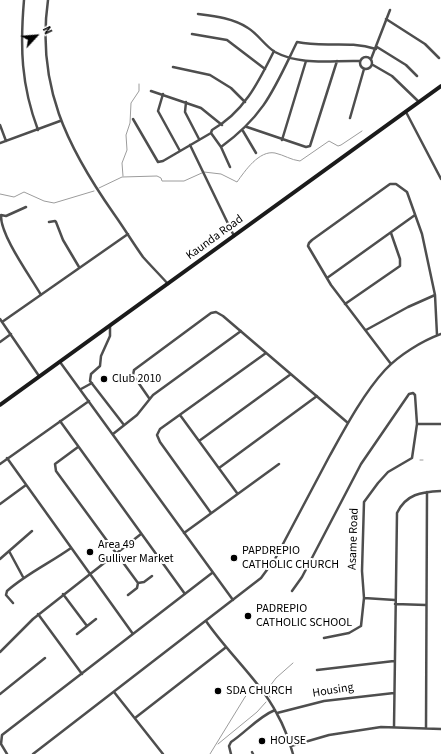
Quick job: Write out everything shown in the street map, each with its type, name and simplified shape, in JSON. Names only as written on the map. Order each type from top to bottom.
[{"type":"main road","name":"Kaunda Road","points":[[0,405],[441,86]]},
{"type":"street","points":[[24,0],[21,40],[22,70],[32,114],[38,130]]},
{"type":"street","points":[[48,0],[45,31],[47,58],[54,100],[60,121],[77,157],[103,200],[143,257],[168,284]]},
{"type":"street","points":[[372,65],[371,59],[377,48],[390,10]]},
{"type":"street","points":[[198,14],[220,17],[236,22],[248,28],[274,51],[290,57],[306,61],[360,61],[365,56],[371,59]]},
{"type":"street","points":[[386,19],[414,36],[439,58]]},
{"type":"street","points":[[192,34],[227,40],[265,69]]},
{"type":"street","points":[[221,148],[246,127],[268,101],[297,42],[319,45],[350,43],[377,48],[406,65],[417,76]]},
{"type":"street","points":[[133,118],[158,162],[162,161],[211,133],[222,125],[245,102],[274,51]]},
{"type":"street","points":[[282,140],[306,61]]},
{"type":"street","points":[[246,127],[282,140],[306,147],[310,146],[337,61]]},
{"type":"street","points":[[360,61],[361,66],[364,69]]},
{"type":"street","points":[[364,69],[370,69],[372,65]]},
{"type":"street","points":[[372,65],[392,76],[420,102]]},
{"type":"street","points":[[174,67],[210,75],[231,88],[245,102]]},
{"type":"street","points":[[350,118],[364,69]]},
{"type":"street","points":[[151,91],[201,108],[222,125]]},
{"type":"street","points":[[163,94],[158,111],[180,151]]},
{"type":"street","points":[[186,102],[185,112],[200,139]]},
{"type":"street","points":[[406,112],[441,179]]},
{"type":"street","points":[[0,143],[60,121]]},
{"type":"street","points":[[0,125],[6,141]]},
{"type":"street","points":[[243,130],[256,153]]},
{"type":"street","points":[[211,133],[221,148],[230,168]]},
{"type":"street","points":[[190,145],[234,236]]},
{"type":"street","points":[[391,364],[327,278],[308,246],[308,243],[382,188],[394,183],[402,187],[409,196],[424,242],[435,295],[437,335]]},
{"type":"street","points":[[26,207],[6,216],[1,213],[1,224],[3,230],[41,295]]},
{"type":"street","points":[[327,278],[415,215]]},
{"type":"street","points":[[49,222],[56,222],[63,240],[79,267]]},
{"type":"street","points":[[345,304],[400,266],[400,259],[391,233]]},
{"type":"street","points":[[2,322],[128,234]]},
{"type":"street","points":[[366,330],[392,318],[408,307],[435,295]]},
{"type":"street","points":[[150,398],[133,373],[135,368],[214,312],[224,316],[348,423]]},
{"type":"street","points":[[0,319],[40,377]]},
{"type":"street","points":[[110,325],[110,336],[101,356],[100,366],[90,377],[92,383],[124,425]]},
{"type":"street","points":[[112,434],[137,415],[150,398],[241,331]]},
{"type":"street","points":[[0,342],[11,334]]},
{"type":"street","points":[[33,754],[260,578],[271,564],[348,423],[376,381],[391,364],[437,335],[441,334]]},
{"type":"street","points":[[211,513],[157,438],[158,432],[266,353]]},
{"type":"street","points":[[60,362],[233,600]]},
{"type":"street","points":[[199,441],[292,374]]},
{"type":"street","points":[[81,389],[92,383]]},
{"type":"street","name":"Asame Road","points":[[292,591],[302,577],[361,464],[411,393],[413,393],[416,397],[417,424],[412,458],[383,477],[364,502],[362,571],[364,598],[360,626],[349,633],[324,638]]},
{"type":"street","points":[[219,468],[317,396]]},
{"type":"street","points":[[0,464],[89,401]]},
{"type":"street","points":[[180,415],[237,493]]},
{"type":"street","points":[[60,421],[185,594]]},
{"type":"street","points":[[417,424],[441,424]]},
{"type":"street","points":[[78,447],[55,464],[56,471],[138,583]]},
{"type":"street","points":[[7,458],[132,634]]},
{"type":"street","points":[[184,533],[237,493],[279,464]]},
{"type":"street","points":[[0,504],[26,485]]},
{"type":"street","points":[[394,727],[394,600],[397,513],[408,498],[419,492],[441,491]]},
{"type":"street","points":[[426,728],[427,492]]},
{"type":"street","points":[[0,559],[32,530]]},
{"type":"street","points":[[0,652],[38,614],[141,534]]},
{"type":"street","points":[[13,603],[6,595],[7,591],[23,577],[71,548]]},
{"type":"street","points":[[9,551],[20,574],[23,577]]},
{"type":"street","points":[[7,754],[1,744],[2,735],[212,573]]},
{"type":"street","points":[[138,583],[144,582],[152,576]]},
{"type":"street","points":[[128,595],[137,588],[138,583]]},
{"type":"street","points":[[63,594],[87,626]]},
{"type":"street","points":[[364,598],[394,600]]},
{"type":"street","points":[[395,604],[426,605]]},
{"type":"street","points":[[38,614],[82,674]]},
{"type":"street","points":[[77,634],[96,619]]},
{"type":"street","points":[[206,621],[225,648],[276,712],[293,754]]},
{"type":"street","points":[[135,718],[225,648]]},
{"type":"street","points":[[0,694],[45,658]]},
{"type":"street","points":[[317,670],[394,661]]},
{"type":"street","points":[[114,692],[163,754]]},
{"type":"street","name":"Housing","points":[[231,754],[229,746],[231,742],[256,724],[264,715],[324,701],[394,693]]},
{"type":"street","points":[[291,746],[329,735],[394,727],[441,729]]},
{"type":"waterway","points":[[123,176],[122,163],[127,150],[126,135],[130,123],[131,103],[139,91],[139,84]]},
{"type":"waterway","points":[[99,188],[122,177],[157,176],[161,178],[162,181],[184,181],[204,172],[221,174],[237,182],[253,162],[263,155],[275,153],[300,161],[329,141],[338,146],[362,131]]},
{"type":"waterway","points":[[0,194],[14,197],[24,192],[44,201],[54,203],[94,191]]},
{"type":"waterway","points":[[270,697],[268,694],[270,686],[276,678],[293,663]]},
{"type":"waterway","points":[[210,754],[245,697],[253,688]]},
{"type":"waterway","points":[[218,744],[257,712],[266,702]]},
{"type":"place","name":"Club 2010","points":[[104,379]]},
{"type":"place","name":"Area 49 Gulliver Market","points":[[90,552]]},
{"type":"place","name":"PAPDREPIO CATHOLIC CHURCH","points":[[234,558]]},
{"type":"place","name":"PADREPIO CATHOLIC SCHOOL","points":[[248,616]]},
{"type":"place","name":"SDA CHURCH","points":[[218,691]]},
{"type":"place","name":"HOUSE","points":[[262,741]]}]
